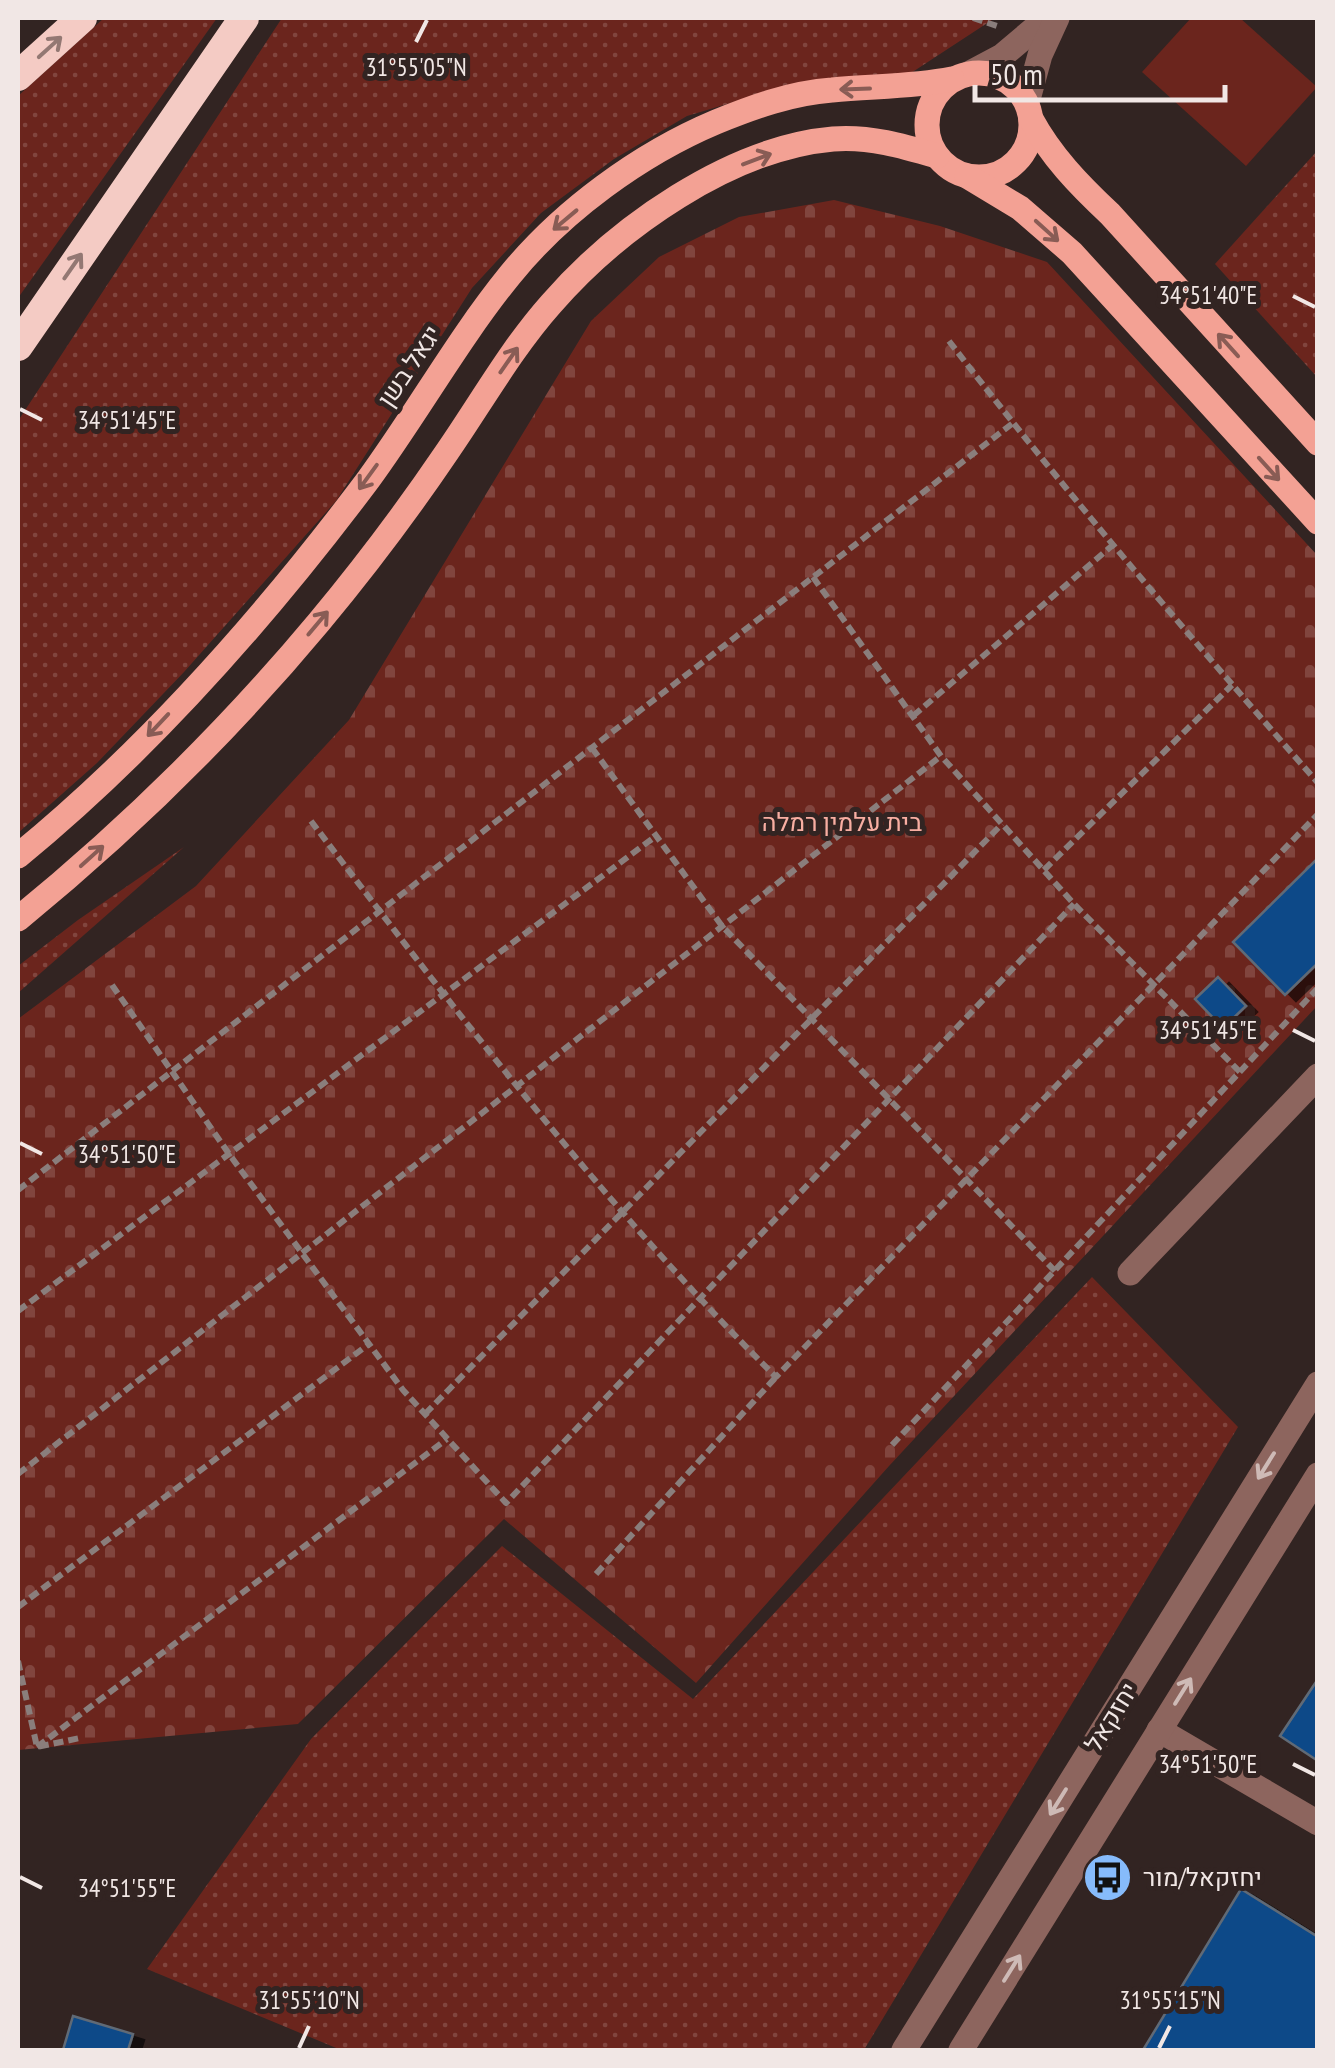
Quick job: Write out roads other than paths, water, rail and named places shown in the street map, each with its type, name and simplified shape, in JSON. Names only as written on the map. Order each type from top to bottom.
[{"type":"highway","points":[[18,76],[82,18]]},
{"type":"highway","points":[[18,346],[244,18]]},
{"type":"main road","points":[[1318,443],[1110,214],[1078,184],[1043,142],[1020,92],[997,75],[961,76],[939,91],[926,124],[937,156],[1020,208],[1072,253],[1318,522]]},
{"type":"main road","name":"יגאל בשן","points":[[18,856],[133,752],[281,591],[368,478],[512,272],[556,228],[608,185],[662,150],[758,106],[830,90],[896,88],[961,76]]},
{"type":"main road","points":[[967,176],[984,177],[1013,164],[1024,151],[1029,111]]},
{"type":"main road","points":[[18,919],[168,787],[318,622],[408,508],[510,356],[550,304],[589,264],[636,225],[686,192],[731,169],[787,148],[833,139],[876,140],[937,156]]},
{"type":"street","points":[[961,76],[1002,56],[1047,18]]},
{"type":"street","points":[[1029,111],[1040,54],[1057,18]]},
{"type":"street","points":[[1130,1273],[1318,1076]]},
{"type":"street","name":"יחזקאל","points":[[904,2050],[1318,1384]]},
{"type":"street","name":"יחזקאל","points":[[961,2050],[1318,1475]]},
{"type":"street","points":[[1159,1730],[1318,1823]]},
{"type":"place","name":"יחזקאל/מור","points":[[1108,1877]]},
{"type":"park label","name":"בית עלמין רמלה","points":[[842,822]]}]
